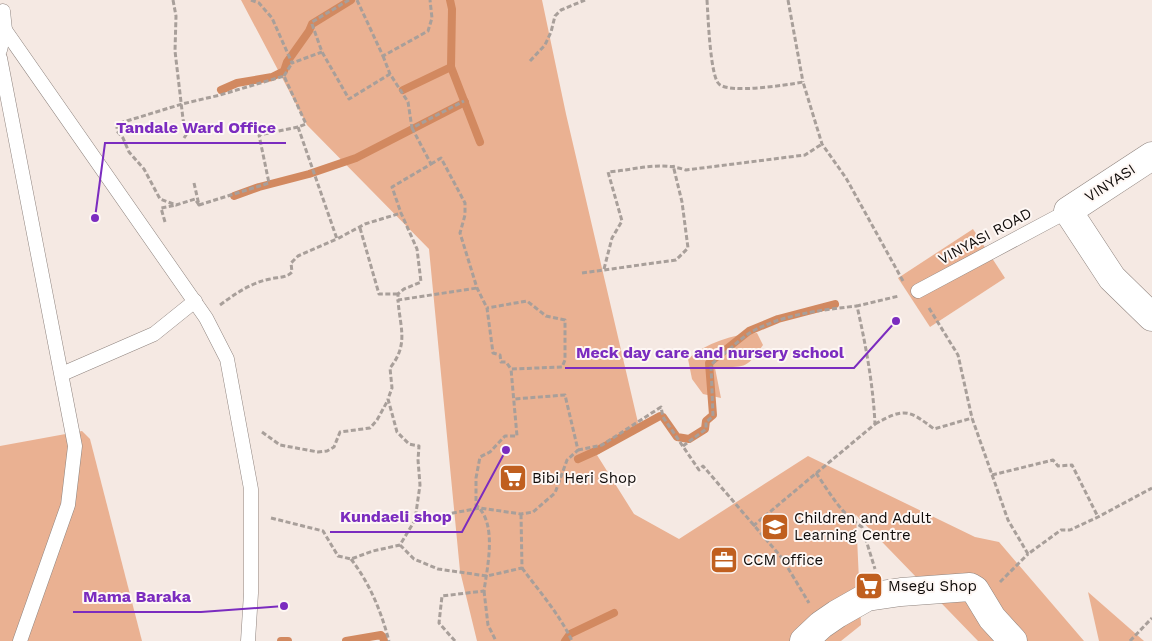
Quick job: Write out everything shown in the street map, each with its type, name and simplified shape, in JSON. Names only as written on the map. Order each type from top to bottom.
[{"type":"street","name":"VINYASI","points":[[1068,211],[1152,156]]},
{"type":"street","points":[[1068,211],[1112,278],[1152,317]]},
{"type":"street","points":[[813,633],[837,614],[867,597],[970,586],[975,590],[992,618],[1013,641]]},
{"type":"lane","points":[[0,50],[5,30],[3,11]]},
{"type":"lane","points":[[5,30],[195,301],[227,359],[251,489],[251,593],[248,641]]},
{"type":"lane","points":[[0,58],[75,446],[68,506],[20,641]]},
{"type":"lane","name":"VINYASI ROAD","points":[[918,291],[1068,211]]},
{"type":"lane","points":[[62,374],[154,334],[195,301]]},
{"type":"path","points":[[174,0],[176,16],[175,51],[186,135],[184,138]]},
{"type":"path","points":[[251,0],[259,3],[272,18],[292,63]]},
{"type":"path","points":[[349,0],[312,22],[312,28],[322,52],[349,99],[390,74]]},
{"type":"path","points":[[357,0],[384,56],[390,74],[408,102],[412,128],[431,164]]},
{"type":"path","points":[[384,56],[428,31],[432,18],[430,0]]},
{"type":"path","points":[[530,61],[548,38],[554,16],[561,10],[585,0]]},
{"type":"path","points":[[707,0],[714,72],[717,83],[723,87],[762,88],[803,82]]},
{"type":"path","points":[[788,0],[803,82],[822,144],[846,178],[902,280],[918,291],[942,326],[958,355],[972,418],[992,475],[1008,520],[1028,554]]},
{"type":"path","points":[[199,205],[195,199],[176,205],[160,199],[144,169],[129,152],[123,138],[117,131],[118,124],[284,76],[292,63],[322,52]]},
{"type":"path","points":[[199,205],[269,183],[259,134],[306,124],[284,76]]},
{"type":"path","points":[[412,128],[464,101]]},
{"type":"path","points":[[298,127],[337,239]]},
{"type":"path","points":[[604,269],[612,238],[622,221],[608,172],[651,165],[673,166],[686,170],[779,160],[805,155],[822,144]]},
{"type":"path","points":[[360,228],[379,294],[398,294],[404,289],[421,282],[418,249],[401,213],[392,186],[441,158],[465,203],[465,214],[460,233],[478,288],[487,308],[494,352],[500,355],[501,362],[506,362],[511,368],[517,436],[505,436],[490,452],[480,457],[476,478],[476,505],[480,508],[489,532],[487,576],[484,591],[488,625],[496,641]]},
{"type":"path","points":[[582,272],[676,260],[688,248],[682,202],[673,166]]},
{"type":"path","points":[[194,183],[199,205]]},
{"type":"path","points":[[206,318],[248,286],[270,278],[288,276],[292,272],[291,263],[298,256],[365,224],[401,213]]},
{"type":"path","points":[[398,300],[478,288]]},
{"type":"path","points":[[682,446],[706,429],[706,422],[713,416],[711,365],[752,332],[814,310],[857,306],[918,291]]},
{"type":"path","points":[[239,424],[263,432],[280,445],[327,452],[334,446],[340,432],[370,428],[377,420],[388,400],[392,388],[390,368],[399,357],[403,338],[398,294]]},
{"type":"path","points":[[487,308],[527,301],[546,316],[565,320],[565,360],[562,368],[511,368]]},
{"type":"path","points":[[857,306],[874,392],[875,424]]},
{"type":"path","points":[[514,399],[565,395],[578,450]]},
{"type":"path","points":[[251,516],[323,531],[338,556],[351,559],[373,551],[400,545],[415,520],[420,484],[419,446],[409,444],[396,432],[388,400]]},
{"type":"path","points":[[415,520],[480,508],[521,514],[533,512],[555,493],[568,460],[578,450],[602,445],[661,407],[664,417],[699,470],[703,466],[782,558],[818,617],[813,633]]},
{"type":"path","points":[[753,526],[875,424],[897,413],[906,412],[913,414],[934,428],[972,418]]},
{"type":"path","points":[[992,475],[1052,460],[1058,466],[1072,465],[1098,517]]},
{"type":"path","points":[[816,474],[841,510],[862,528],[880,588],[886,594]]},
{"type":"path","points":[[979,597],[985,595],[1028,554],[1060,530],[1070,530],[1152,488]]},
{"type":"path","points":[[521,514],[522,568],[570,634],[570,640]]},
{"type":"path","points":[[400,545],[414,558],[438,569],[487,576],[522,568]]},
{"type":"path","points":[[351,559],[365,577],[388,641]]},
{"type":"path","points":[[454,641],[438,623],[442,596],[484,591]]},
{"type":"path","points":[[1130,641],[1152,618]]},
{"type":"shaded area","points":[[241,0],[542,0],[566,114],[639,427],[597,455],[634,514],[679,539],[808,456],[975,537],[999,542],[1084,641],[978,641],[856,515],[861,625],[841,641],[477,641],[460,571],[429,249],[307,125]]},
{"type":"shaded area","points":[[973,229],[1005,278],[930,327],[898,278]]},
{"type":"shaded area","points":[[757,333],[763,345],[752,360],[744,366],[715,368],[721,398],[703,394],[692,379],[688,359],[703,348],[720,340]]},
{"type":"shaded area","points":[[82,431],[90,439],[142,641],[0,641],[0,446]]},
{"type":"shaded area","points":[[1088,592],[1144,641],[1099,641]]},
{"type":"waterway","points":[[221,90],[237,83],[272,77],[284,71],[287,62],[312,24],[351,0]]},
{"type":"waterway","points":[[450,0],[452,9],[451,67],[480,142]]},
{"type":"waterway","points":[[403,90],[451,67]]},
{"type":"waterway","points":[[234,196],[356,158],[465,102]]},
{"type":"waterway","points":[[578,459],[660,416],[663,417],[677,437],[689,439],[705,429],[706,421],[713,415],[709,363],[749,331],[778,319],[835,304]]},
{"type":"waterway","points":[[565,641],[570,634],[614,613]]},
{"type":"waterway","points":[[346,641],[381,635],[384,641]]},
{"type":"waterway","points":[[281,641],[288,641]]},
{"type":"place","name":"Tandale Ward Office","points":[[95,218]]},
{"type":"place","name":"Meck day care and nursery school","points":[[896,321]]},
{"type":"place","name":"Kundaeli shop","points":[[506,450]]},
{"type":"place","name":"Bibi Heri Shop","points":[[513,478]]},
{"type":"place","name":"Children and Adult Learning Centre","points":[[775,527]]},
{"type":"place","name":"CCM office","points":[[724,560]]},
{"type":"place","name":"Msegu Shop","points":[[869,586]]},
{"type":"place","name":"Mama Baraka","points":[[284,606]]}]
